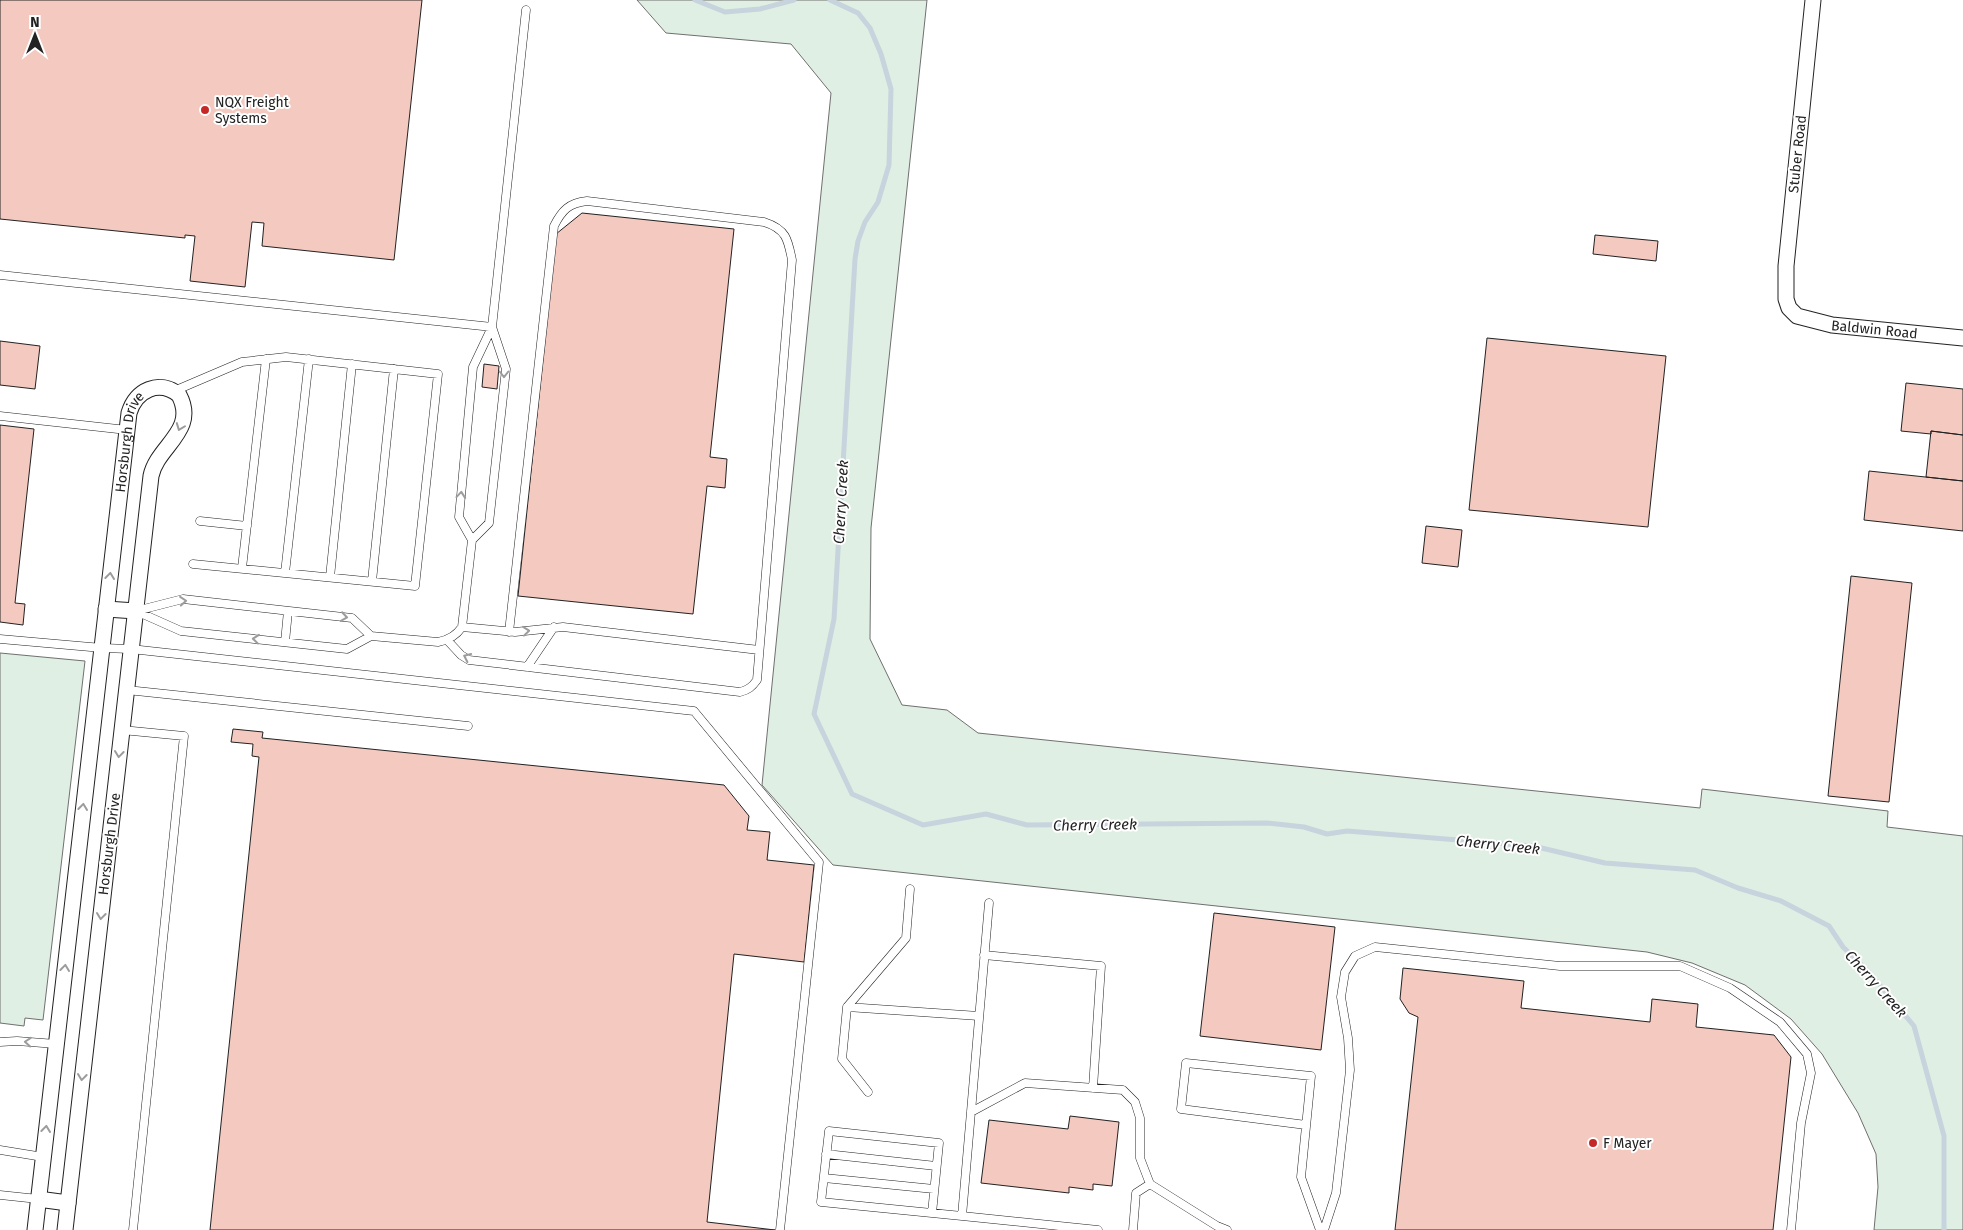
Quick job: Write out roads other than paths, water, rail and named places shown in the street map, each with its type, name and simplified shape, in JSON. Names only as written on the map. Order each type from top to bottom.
[{"type":"street","name":"Stuber Road","points":[[1789,308],[1786,299],[1786,266],[1813,0]]},
{"type":"street","name":"Baldwin Road","points":[[1789,308],[1797,316],[1808,320],[1963,338]]},
{"type":"street","name":"Horsburgh Drive","points":[[35,1230],[127,430],[132,404],[143,392],[154,388],[166,388],[174,391],[182,401],[184,416],[177,436],[157,460],[152,471],[65,1230]]},
{"type":"street","points":[[106,609],[136,611]]},
{"type":"street","points":[[38,1199],[68,1203]]},
{"type":"lane","points":[[136,611],[181,631],[347,649],[371,636],[438,642],[448,641],[462,627],[472,540],[459,518],[473,367],[492,327],[526,10]]},
{"type":"lane","points":[[448,641],[461,655],[469,660],[740,692],[747,690],[757,680],[792,260],[785,234],[776,226],[764,222],[587,201],[577,202],[566,207],[560,213],[554,226],[508,632]]},
{"type":"lane","points":[[0,275],[492,327]]},
{"type":"lane","points":[[472,540],[489,523],[506,369],[492,327]]},
{"type":"lane","points":[[174,391],[242,362],[286,357],[438,374],[415,586],[194,564]]},
{"type":"lane","points":[[242,568],[266,359]]},
{"type":"lane","points":[[286,573],[309,359]]},
{"type":"lane","points":[[330,577],[352,364]]},
{"type":"lane","points":[[372,582],[394,369]]},
{"type":"lane","points":[[0,416],[127,430]]},
{"type":"lane","points":[[200,521],[247,526]]},
{"type":"lane","points":[[136,611],[183,599],[352,618],[371,636]]},
{"type":"lane","points":[[285,642],[288,611]]},
{"type":"lane","points":[[462,627],[508,632],[554,627],[760,650]]},
{"type":"lane","points":[[526,667],[554,627]]},
{"type":"lane","points":[[0,639],[131,649],[694,711],[819,862],[780,1230]]},
{"type":"lane","points":[[127,690],[468,726]]},
{"type":"lane","points":[[122,730],[184,736],[133,1230]]},
{"type":"lane","points":[[868,1092],[842,1059],[847,1007],[906,938],[910,889]]},
{"type":"lane","points":[[962,1216],[989,903]]},
{"type":"lane","points":[[1322,1230],[1336,1193],[1350,1070],[1348,1038],[1341,997],[1345,972],[1355,956],[1375,947],[1560,966],[1680,966],[1730,988],[1780,1022],[1806,1054],[1811,1072],[1802,1123],[1791,1230]]},
{"type":"lane","points":[[984,955],[1101,966],[1093,1088]]},
{"type":"lane","points":[[847,1007],[979,1016]]},
{"type":"lane","points":[[0,1042],[17,1041],[56,1044]]},
{"type":"lane","points":[[1306,1125],[1181,1109],[1186,1063],[1311,1076],[1301,1177],[1322,1230]]},
{"type":"lane","points":[[971,1112],[1025,1082],[1123,1090],[1135,1102],[1140,1118],[1140,1158],[1150,1184],[1217,1226],[1228,1230]]},
{"type":"lane","points":[[932,1213],[939,1143],[829,1131],[821,1202],[1098,1230]]},
{"type":"lane","points":[[0,1150],[43,1157]]},
{"type":"lane","points":[[826,1154],[936,1166]]},
{"type":"lane","points":[[824,1178],[934,1189]]},
{"type":"lane","points":[[1133,1230],[1136,1193],[1150,1184]]},
{"type":"lane","points":[[0,1196],[38,1199]]},
{"type":"waterway","name":"Cherry Creek","points":[[695,0],[725,12],[760,9],[794,0]]},
{"type":"waterway","name":"Cherry Creek","points":[[830,0],[858,13],[870,28],[881,54],[891,89],[889,165],[878,202],[865,222],[858,241],[855,259],[834,619],[814,714],[852,794],[923,825],[986,814],[1027,825],[1267,823],[1304,827],[1327,834],[1347,831],[1533,846],[1605,863],[1695,870],[1738,888],[1781,901],[1829,926],[1843,947],[1868,971],[1914,1026],[1944,1136],[1944,1230]]},
{"type":"place","name":"NQX Freight Systems","points":[[205,110]]},
{"type":"place","name":"F Mayer","points":[[1593,1143]]}]
